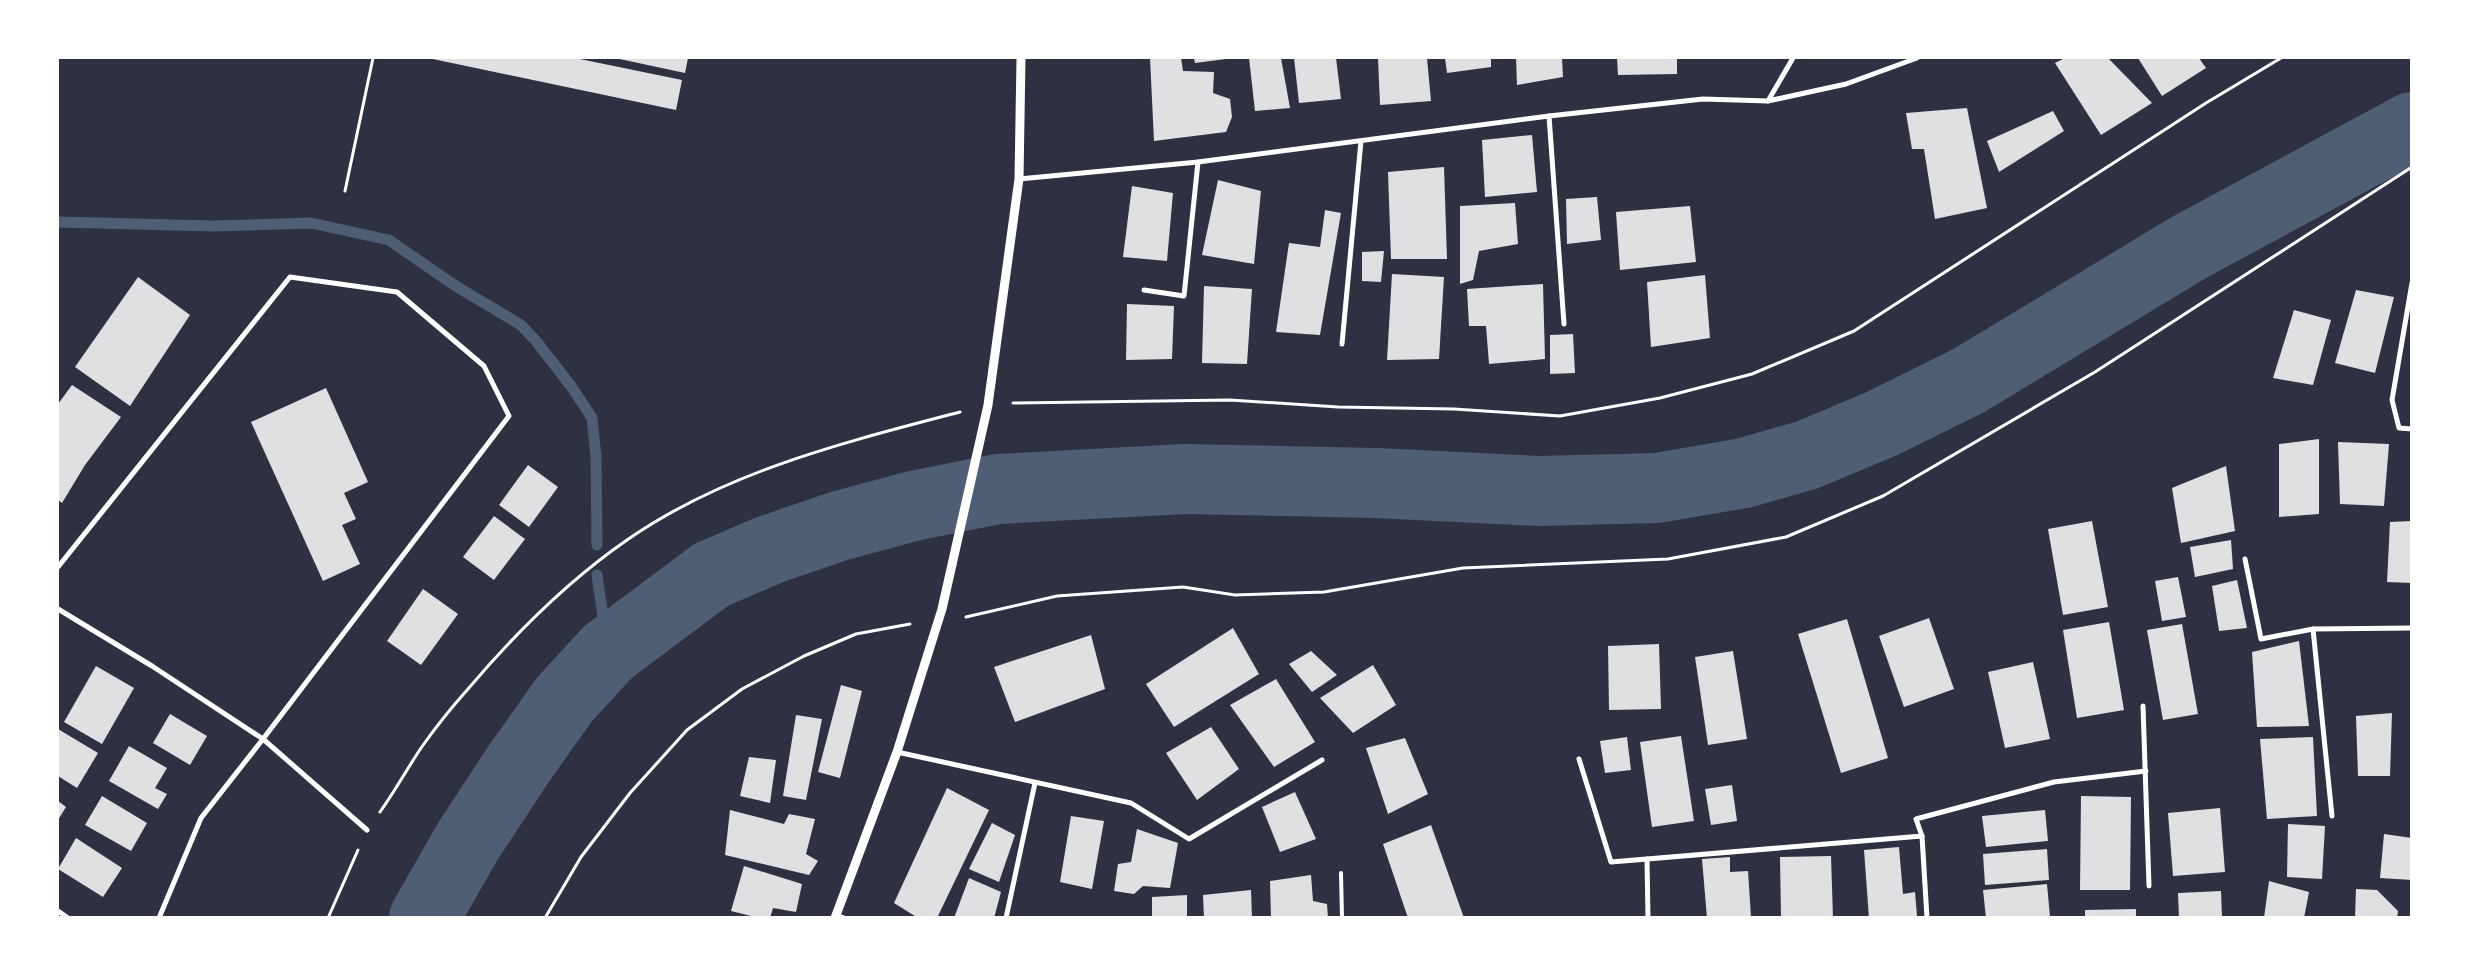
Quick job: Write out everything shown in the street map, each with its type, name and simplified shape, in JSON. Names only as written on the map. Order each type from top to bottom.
[{"type":"street","points":[[838,917],[897,752],[942,609],[988,405],[1020,179],[1021,58]]},
{"type":"street","points":[[1768,101],[1794,58]]},
{"type":"street","points":[[1020,179],[1198,162],[1548,116],[1703,99],[1768,101],[1846,84],[1917,58]]},
{"type":"street","points":[[1548,116],[1564,324]]},
{"type":"street","points":[[1342,344],[1361,141]]},
{"type":"street","points":[[1144,290],[1184,296],[1198,162]]},
{"type":"street","points":[[58,567],[290,277],[397,292],[484,366],[509,416],[201,818],[159,918]]},
{"type":"street","points":[[2412,283],[2392,400],[2399,428],[2412,429]]},
{"type":"street","points":[[2245,559],[2261,639],[2313,629],[2412,628]]},
{"type":"street","points":[[58,609],[152,666],[263,739],[367,830]]},
{"type":"street","points":[[2313,629],[2332,816]]},
{"type":"street","points":[[2143,706],[2149,886]]},
{"type":"street","points":[[897,752],[1131,804],[1189,839],[1322,760]]},
{"type":"street","points":[[1579,759],[1611,862],[1922,836]]},
{"type":"street","points":[[1927,918],[1922,836],[1916,819],[2054,782],[2146,771]]},
{"type":"street","points":[[1006,918],[1035,783]]},
{"type":"street","points":[[1647,859],[1648,918]]},
{"type":"street","points":[[58,912],[68,918]]},
{"type":"lane","points":[[1341,873],[1342,918]]},
{"type":"path","points":[[345,191],[373,58]]},
{"type":"path","points":[[328,918],[367,830],[421,748],[468,689],[529,624],[568,588],[627,540],[667,515],[717,489],[793,459],[880,432],[988,405],[1230,400],[1338,407],[1454,409],[1560,416],[1660,398],[1752,374],[1854,331],[2206,103],[2281,58]]},
{"type":"path","points":[[545,918],[586,850],[630,792],[687,730],[742,689],[804,656],[856,634],[903,624],[937,624],[1057,596],[1183,587],[1235,595],[1324,592],[1463,568],[1668,559],[1786,537],[1882,496],[2095,372],[2412,167]]},
{"type":"building","points":[[428,58],[575,58],[682,80],[676,110]]},
{"type":"building","points":[[615,58],[688,58],[685,73]]},
{"type":"building","points":[[1150,58],[1181,58],[1183,71],[1214,72],[1213,93],[1230,99],[1232,117],[1226,132],[1154,141]]},
{"type":"building","points":[[1194,58],[1226,58],[1226,59],[1195,63]]},
{"type":"building","points":[[1249,58],[1281,58],[1290,108],[1255,111]]},
{"type":"building","points":[[1294,58],[1336,58],[1341,99],[1299,103]]},
{"type":"building","points":[[1378,58],[1427,58],[1431,101],[1380,105]]},
{"type":"building","points":[[1445,58],[1491,58],[1491,67],[1447,73]]},
{"type":"building","points":[[1516,58],[1562,58],[1563,77],[1517,85]]},
{"type":"building","points":[[1617,58],[1677,58],[1677,74],[1618,75]]},
{"type":"building","points":[[2065,58],[2108,58],[2152,103],[2101,135],[2055,63]]},
{"type":"building","points":[[2138,58],[2199,58],[2206,68],[2162,96]]},
{"type":"building","points":[[1967,108],[1987,208],[1935,219],[1924,149],[1912,149],[1906,113]]},
{"type":"building","points":[[2053,111],[2064,131],[1999,172],[1987,141]]},
{"type":"building","points":[[1532,135],[1537,192],[1485,197],[1482,140]]},
{"type":"building","points":[[1444,167],[1447,259],[1391,259],[1388,172]]},
{"type":"building","points":[[1218,180],[1261,191],[1254,264],[1202,255]]},
{"type":"building","points":[[1132,186],[1173,193],[1167,261],[1123,257]]},
{"type":"building","points":[[1597,197],[1601,240],[1567,244],[1566,199]]},
{"type":"building","points":[[1515,203],[1518,244],[1479,251],[1473,280],[1460,284],[1460,206]]},
{"type":"building","points":[[1690,206],[1696,262],[1620,270],[1616,212]]},
{"type":"building","points":[[1325,210],[1341,213],[1320,335],[1276,332],[1289,243],[1320,247]]},
{"type":"building","points":[[1384,251],[1381,282],[1362,281],[1362,252]]},
{"type":"building","points":[[1392,274],[1444,277],[1439,359],[1387,360]]},
{"type":"building","points":[[1705,275],[1710,338],[1651,347],[1647,282]]},
{"type":"building","points":[[138,277],[190,315],[130,406],[75,367]]},
{"type":"building","points":[[1543,284],[1545,359],[1489,364],[1486,326],[1469,326],[1467,289]]},
{"type":"building","points":[[1204,286],[1252,289],[1247,364],[1202,363]]},
{"type":"building","points":[[2356,290],[2394,297],[2375,373],[2335,363]]},
{"type":"building","points":[[1127,304],[1174,306],[1172,359],[1126,360]]},
{"type":"building","points":[[2294,310],[2331,320],[2313,385],[2273,378]]},
{"type":"building","points":[[1573,334],[1575,373],[1550,374],[1550,335]]},
{"type":"building","points":[[72,385],[121,417],[85,465],[62,503],[58,500],[58,404]]},
{"type":"building","points":[[326,388],[368,482],[344,493],[356,519],[342,525],[360,564],[323,581],[251,422]]},
{"type":"building","points":[[2319,439],[2319,514],[2279,517],[2279,444]]},
{"type":"building","points":[[2338,442],[2389,444],[2384,506],[2340,504]]},
{"type":"building","points":[[528,465],[558,487],[529,527],[499,505]]},
{"type":"building","points":[[2226,466],[2235,531],[2181,543],[2172,488]]},
{"type":"building","points":[[494,516],[525,539],[494,580],[463,557]]},
{"type":"building","points":[[2092,521],[2108,607],[2063,615],[2048,529]]},
{"type":"building","points":[[2412,521],[2412,583],[2387,582],[2390,522]]},
{"type":"building","points":[[2231,540],[2233,569],[2195,577],[2190,547]]},
{"type":"building","points":[[2178,577],[2186,617],[2162,621],[2155,581]]},
{"type":"building","points":[[2237,580],[2247,628],[2219,631],[2212,586]]},
{"type":"building","points":[[423,589],[458,614],[421,665],[387,641]]},
{"type":"building","points":[[1929,618],[1954,689],[1904,707],[1879,636]]},
{"type":"building","points":[[1847,619],[1888,758],[1841,773],[1798,634]]},
{"type":"building","points":[[2109,622],[2124,710],[2077,718],[2063,630]]},
{"type":"building","points":[[2182,624],[2198,714],[2163,720],[2147,630]]},
{"type":"building","points":[[1233,628],[1259,674],[1174,727],[1146,684]]},
{"type":"building","points":[[1091,635],[1105,689],[1015,722],[994,667]]},
{"type":"building","points":[[2299,641],[2309,726],[2257,727],[2252,652]]},
{"type":"building","points":[[1659,644],[1661,709],[1609,710],[1608,646]]},
{"type":"building","points":[[1311,651],[1337,675],[1312,692],[1289,664]]},
{"type":"building","points":[[1733,651],[1747,739],[1708,745],[1695,657]]},
{"type":"building","points":[[2033,662],[2050,739],[2005,748],[1988,672]]},
{"type":"building","points":[[1373,665],[1396,705],[1353,733],[1320,698]]},
{"type":"building","points":[[96,666],[134,688],[102,744],[64,722]]},
{"type":"building","points":[[1276,679],[1315,742],[1274,767],[1230,705]]},
{"type":"building","points":[[841,685],[862,691],[840,778],[818,772]]},
{"type":"building","points":[[2392,713],[2390,776],[2358,776],[2356,716]]},
{"type":"building","points":[[170,714],[207,736],[190,765],[153,743]]},
{"type":"building","points":[[796,715],[822,719],[806,800],[783,796]]},
{"type":"building","points":[[1211,727],[1239,769],[1197,800],[1166,753]]},
{"type":"building","points":[[58,729],[98,753],[77,788],[58,776]]},
{"type":"building","points":[[1681,736],[1694,821],[1652,827],[1640,742]]},
{"type":"building","points":[[1627,737],[1631,770],[1605,773],[1600,741]]},
{"type":"building","points":[[2313,737],[2317,816],[2267,819],[2260,739]]},
{"type":"building","points":[[1405,738],[1428,794],[1388,814],[1366,748]]},
{"type":"building","points":[[129,746],[167,768],[155,788],[167,794],[158,809],[109,781]]},
{"type":"building","points":[[749,757],[776,760],[770,803],[740,796]]},
{"type":"building","points":[[1732,785],[1737,821],[1711,825],[1705,789]]},
{"type":"building","points":[[947,788],[989,810],[937,918],[918,918],[894,903]]},
{"type":"building","points":[[1295,792],[1316,839],[1280,852],[1262,807]]},
{"type":"building","points":[[102,796],[147,823],[131,851],[85,825]]},
{"type":"building","points":[[2081,796],[2131,797],[2130,890],[2080,890]]},
{"type":"building","points":[[58,801],[66,807],[58,820]]},
{"type":"building","points":[[2220,808],[2225,872],[2173,876],[2168,813]]},
{"type":"building","points":[[730,810],[784,824],[789,814],[815,819],[806,854],[818,861],[809,875],[725,855]]},
{"type":"building","points":[[2045,810],[2048,841],[1986,847],[1982,816]]},
{"type":"building","points":[[1071,816],[1104,821],[1092,889],[1060,882]]},
{"type":"building","points":[[992,823],[1015,835],[999,882],[969,869]]},
{"type":"building","points":[[2288,824],[2325,826],[2322,879],[2287,877]]},
{"type":"building","points":[[1431,825],[1464,918],[1408,918],[1383,844]]},
{"type":"building","points":[[1137,829],[1178,843],[1170,888],[1143,886],[1134,894],[1114,891],[1118,864],[1131,862]]},
{"type":"building","points":[[2384,834],[2412,838],[2412,880],[2380,878]]},
{"type":"building","points":[[76,838],[122,868],[103,897],[58,869]]},
{"type":"building","points":[[1899,847],[1903,894],[1915,892],[1917,916],[1869,918],[1864,850]]},
{"type":"building","points":[[2047,849],[2049,880],[1985,885],[1983,854]]},
{"type":"building","points":[[1831,856],[1833,918],[1781,918],[1780,857]]},
{"type":"building","points":[[1730,857],[1730,872],[1748,871],[1751,917],[1707,918],[1702,859]]},
{"type":"building","points":[[744,866],[802,884],[796,912],[773,908],[770,918],[759,918],[731,911]]},
{"type":"building","points":[[1311,875],[1313,901],[1327,904],[1328,918],[1271,918],[1270,881]]},
{"type":"building","points":[[969,878],[1001,892],[994,918],[954,918]]},
{"type":"building","points":[[2269,881],[2309,892],[2304,918],[2264,918]]},
{"type":"building","points":[[2047,884],[2050,917],[1986,918],[1983,890]]},
{"type":"building","points":[[2356,889],[2377,890],[2398,911],[2397,918],[2355,918]]},
{"type":"building","points":[[1251,890],[1252,918],[1204,918],[1203,895]]},
{"type":"building","points":[[2221,891],[2222,918],[2179,918],[2178,893]]},
{"type":"building","points":[[1187,895],[1187,918],[1152,918],[1152,897]]},
{"type":"building","points":[[2136,909],[2136,918],[2085,918],[2085,910]]},
{"type":"waterway","points":[[424,918],[468,841],[518,765],[564,700],[608,652],[711,575],[769,550],[839,526],[913,506],[998,489],[1185,479],[1376,483],[1539,491],[1657,488],[1744,473],[1807,455],[1881,424],[1968,381],[2188,248],[2412,127]]},
{"type":"waterway","points":[[58,222],[214,226],[311,223],[389,240],[454,285],[521,325],[571,386],[592,418],[596,457],[597,545]]},
{"type":"waterway","points":[[597,575],[608,652]]}]
